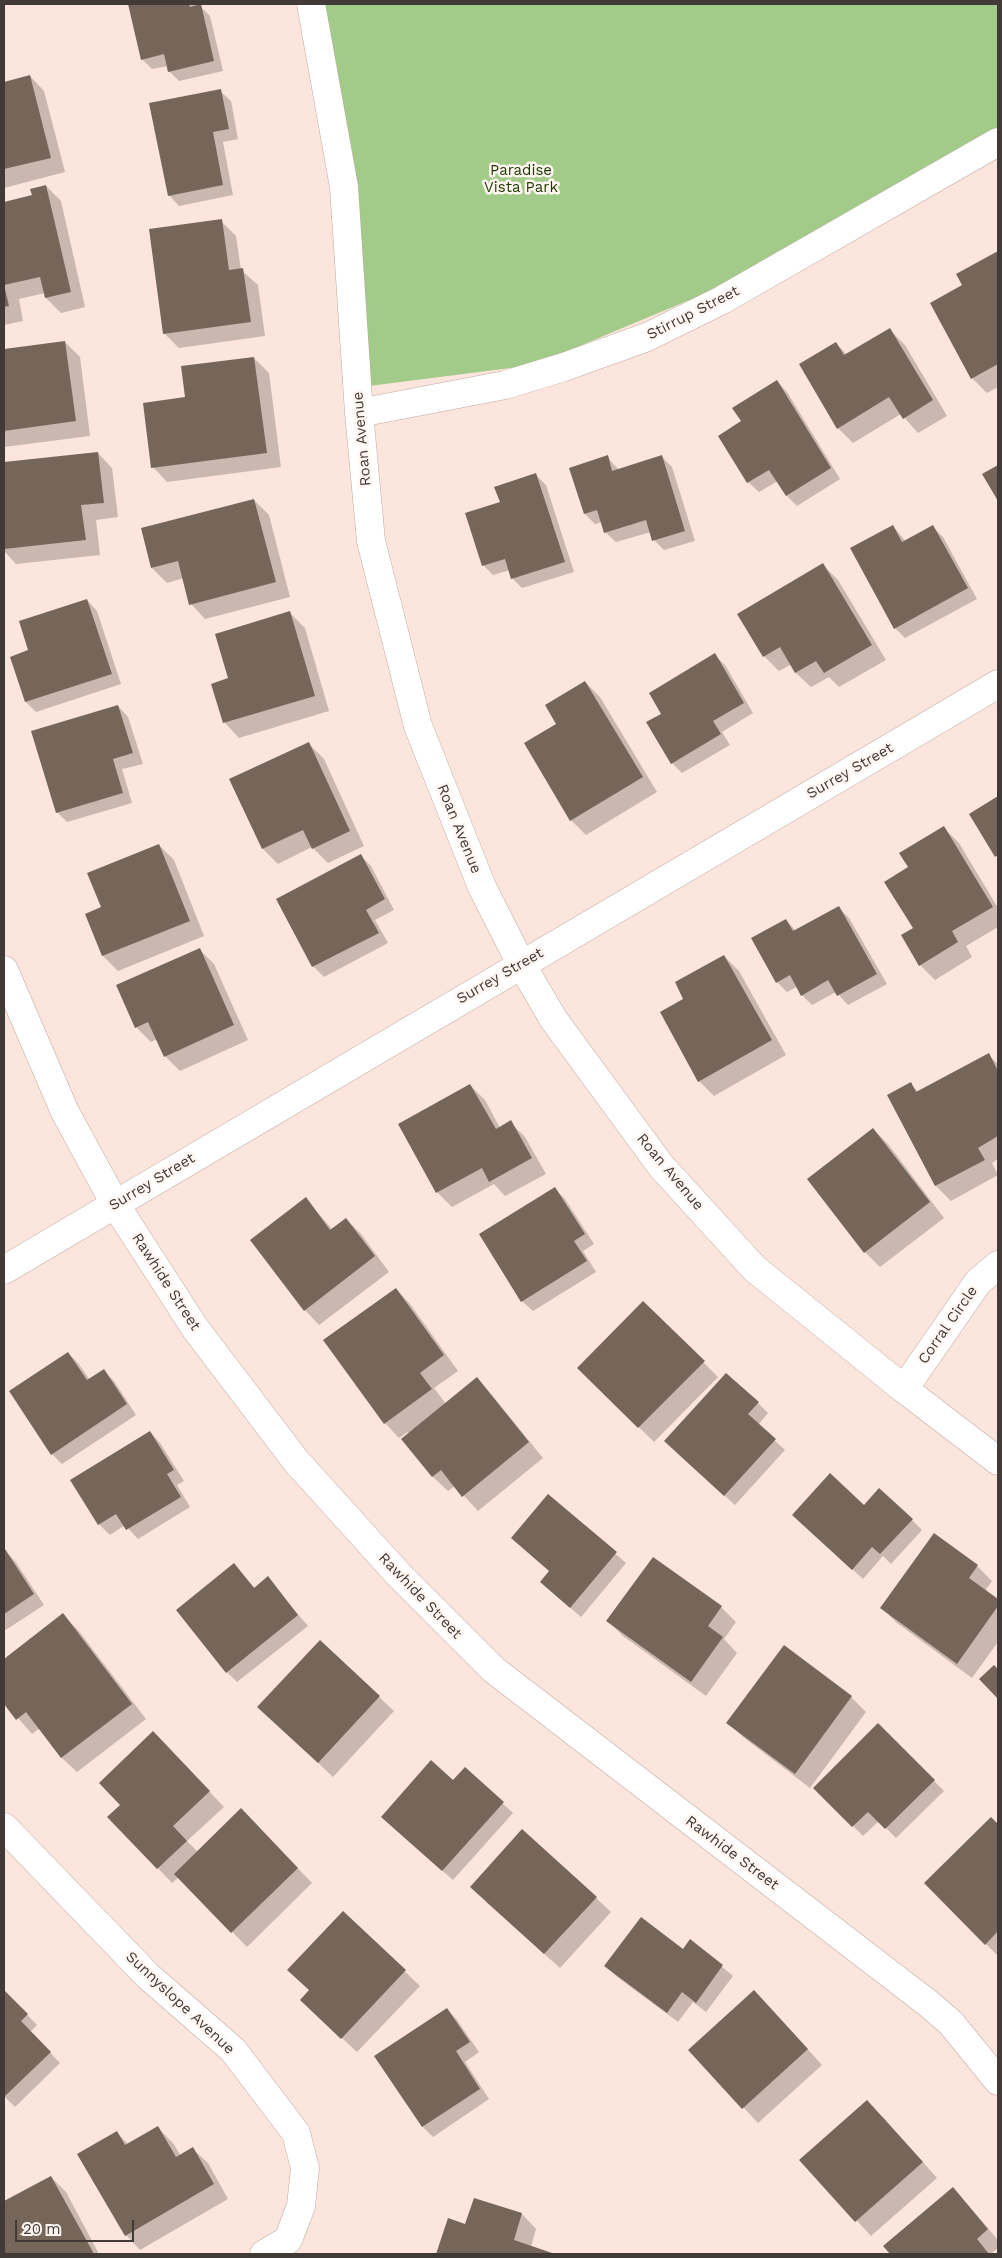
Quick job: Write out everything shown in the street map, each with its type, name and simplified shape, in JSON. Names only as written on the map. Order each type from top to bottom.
[{"type":"street","name":"Roan Avenue","points":[[311,4],[344,187],[359,413],[371,541],[418,726],[482,887],[521,964],[554,1020],[661,1166],[755,1269],[904,1389],[998,1461]]},
{"type":"street","name":"Stirrup Street","points":[[359,413],[505,385],[647,338],[722,300],[998,142]]},
{"type":"street","name":"Surrey Street","points":[[4,1270],[998,684]]},
{"type":"street","name":"Rawhide Street","points":[[4,970],[64,1112],[115,1204],[195,1328],[296,1461],[399,1575],[494,1670],[929,2004],[951,2023],[998,2082]]},
{"type":"street","name":"Corral Circle","points":[[904,1389],[978,1282],[998,1265]]},
{"type":"street","name":"Sunnyslope Avenue","points":[[4,1827],[148,1976],[233,2050],[296,2132],[305,2168],[301,2206],[288,2240],[264,2254]]},
{"type":"green space","name":"Paradise Vista Park","points":[[311,4],[998,4],[998,129],[742,278],[534,365],[361,387]]},
{"type":"building","points":[[128,4],[189,4],[190,7],[201,4],[214,61],[168,72],[164,54],[141,60]]},
{"type":"building","points":[[30,75],[51,158],[4,169],[4,82]]},
{"type":"building","points":[[221,89],[229,129],[213,132],[223,185],[168,196],[149,103]]},
{"type":"building","points":[[46,185],[71,292],[45,298],[40,277],[4,285],[4,202],[32,195],[30,189]]},
{"type":"building","points":[[222,219],[229,270],[243,268],[251,322],[163,334],[149,229]]},
{"type":"building","points":[[998,251],[998,364],[971,379],[930,303],[962,285],[956,274]]},
{"type":"building","points":[[4,285],[9,306],[4,307]]},
{"type":"building","points":[[890,328],[933,400],[903,419],[889,397],[837,429],[799,364],[836,342],[844,355]]},
{"type":"building","points":[[65,341],[76,421],[4,431],[4,349]]},
{"type":"building","points":[[254,357],[267,453],[151,468],[143,403],[185,397],[181,366]]},
{"type":"building","points":[[777,380],[831,468],[786,496],[769,470],[747,483],[718,436],[741,421],[732,408]]},
{"type":"building","points":[[98,452],[104,503],[81,505],[86,540],[4,549],[4,462]]},
{"type":"building","points":[[608,455],[612,471],[662,455],[685,531],[652,541],[646,520],[604,533],[597,510],[584,514],[569,468]]},
{"type":"building","points":[[998,465],[998,501],[982,474]]},
{"type":"building","points":[[536,473],[565,562],[511,579],[505,559],[482,566],[465,513],[500,502],[494,487]]},
{"type":"building","points":[[254,499],[276,582],[189,605],[178,561],[151,568],[141,528]]},
{"type":"building","points":[[893,525],[902,542],[933,525],[968,588],[894,629],[850,548]]},
{"type":"building","points":[[823,563],[872,645],[824,673],[816,661],[795,673],[780,647],[763,657],[737,614]]},
{"type":"building","points":[[87,599],[112,674],[25,702],[10,657],[28,650],[19,621]]},
{"type":"building","points":[[290,611],[315,696],[223,723],[211,684],[228,678],[215,634]]},
{"type":"building","points":[[715,653],[744,703],[713,721],[721,734],[671,764],[646,722],[661,714],[649,693]]},
{"type":"building","points":[[585,681],[643,777],[570,821],[524,743],[556,724],[545,705]]},
{"type":"building","points":[[118,705],[133,753],[113,759],[123,793],[56,813],[31,731]]},
{"type":"building","points":[[309,742],[350,831],[312,849],[303,830],[262,849],[229,779]]},
{"type":"building","points":[[998,796],[998,855],[995,857],[969,814]]},
{"type":"building","points":[[944,826],[993,907],[952,931],[958,942],[919,966],[901,935],[913,928],[884,882],[908,867],[899,853]]},
{"type":"building","points":[[159,844],[190,921],[102,956],[85,914],[101,907],[87,873]]},
{"type":"building","points":[[361,854],[385,899],[366,910],[379,933],[312,967],[276,899]]},
{"type":"building","points":[[839,906],[877,974],[837,996],[828,980],[801,996],[790,975],[776,983],[751,938],[786,919],[793,931]]},
{"type":"building","points":[[200,948],[234,1025],[164,1057],[148,1022],[135,1028],[116,985]]},
{"type":"building","points":[[724,955],[772,1040],[698,1082],[660,1012],[683,999],[675,982]]},
{"type":"building","points":[[989,1053],[998,1071],[998,1136],[978,1148],[985,1160],[935,1186],[887,1095],[911,1082],[916,1092]]},
{"type":"building","points":[[470,1084],[496,1129],[511,1120],[532,1158],[489,1182],[482,1168],[436,1193],[398,1124]]},
{"type":"building","points":[[873,1128],[930,1202],[864,1253],[807,1179]]},
{"type":"building","points":[[555,1187],[585,1234],[574,1241],[587,1261],[521,1302],[479,1234]]},
{"type":"building","points":[[306,1197],[330,1230],[346,1218],[375,1256],[304,1311],[250,1240]]},
{"type":"building","points":[[396,1288],[444,1355],[420,1373],[432,1389],[384,1424],[323,1340]]},
{"type":"building","points":[[643,1301],[705,1361],[638,1428],[577,1368]]},
{"type":"building","points":[[68,1352],[87,1380],[104,1369],[127,1404],[51,1455],[9,1391]]},
{"type":"building","points":[[726,1373],[759,1402],[748,1414],[776,1439],[724,1496],[664,1441]]},
{"type":"building","points":[[477,1377],[529,1442],[462,1497],[441,1470],[432,1477],[401,1439]]},
{"type":"building","points":[[150,1431],[174,1470],[167,1474],[181,1497],[126,1530],[116,1514],[98,1525],[70,1480]]},
{"type":"building","points":[[830,1473],[864,1505],[879,1488],[913,1519],[880,1554],[872,1547],[852,1570],[792,1515]]},
{"type":"building","points":[[548,1494],[617,1552],[570,1608],[540,1582],[549,1571],[511,1538]]},
{"type":"building","points":[[934,1533],[978,1565],[969,1578],[998,1599],[998,1606],[957,1664],[880,1608]]},
{"type":"building","points":[[4,1550],[34,1594],[4,1614]]},
{"type":"building","points":[[653,1557],[722,1606],[708,1626],[723,1637],[691,1682],[606,1621]]},
{"type":"building","points":[[234,1563],[254,1588],[268,1576],[298,1615],[226,1673],[176,1610]]},
{"type":"building","points":[[63,1613],[132,1704],[61,1758],[26,1712],[16,1720],[4,1704],[4,1659]]},
{"type":"building","points":[[320,1640],[380,1696],[318,1763],[257,1707]]},
{"type":"building","points":[[784,1645],[852,1696],[795,1774],[726,1723]]},
{"type":"building","points":[[994,1665],[998,1669],[998,1699],[979,1679]]},
{"type":"building","points":[[878,1723],[935,1780],[885,1829],[868,1812],[852,1827],[813,1788]]},
{"type":"building","points":[[153,1731],[210,1791],[173,1826],[187,1841],[157,1869],[107,1817],[120,1805],[99,1783]]},
{"type":"building","points":[[431,1760],[453,1780],[465,1767],[504,1802],[442,1871],[381,1817]]},
{"type":"building","points":[[241,1808],[298,1868],[231,1933],[174,1874]]},
{"type":"building","points":[[991,1817],[998,1824],[998,1931],[985,1945],[924,1883]]},
{"type":"building","points":[[522,1829],[597,1897],[544,1954],[470,1887]]},
{"type":"building","points":[[343,1911],[406,1970],[341,2039],[300,2000],[309,1990],[287,1970]]},
{"type":"building","points":[[641,1917],[683,1949],[690,1939],[723,1965],[696,2003],[682,1992],[667,2013],[604,1966]]},
{"type":"building","points":[[4,1990],[28,2014],[21,2021],[51,2052],[4,2097]]},
{"type":"building","points":[[754,1990],[808,2049],[742,2109],[688,2050]]},
{"type":"building","points":[[447,2008],[470,2042],[456,2051],[480,2089],[422,2127],[374,2056]]},
{"type":"building","points":[[867,2100],[923,2162],[855,2222],[799,2160]]},
{"type":"building","points":[[158,2126],[176,2157],[193,2147],[214,2184],[125,2236],[77,2154],[117,2131],[125,2145]]},
{"type":"building","points":[[51,2176],[94,2254],[4,2254],[4,2201]]},
{"type":"building","points":[[953,2187],[988,2229],[977,2239],[989,2254],[890,2254],[883,2246]]},
{"type":"building","points":[[474,2198],[522,2213],[514,2240],[555,2254],[436,2254],[448,2218],[465,2224]]}]
